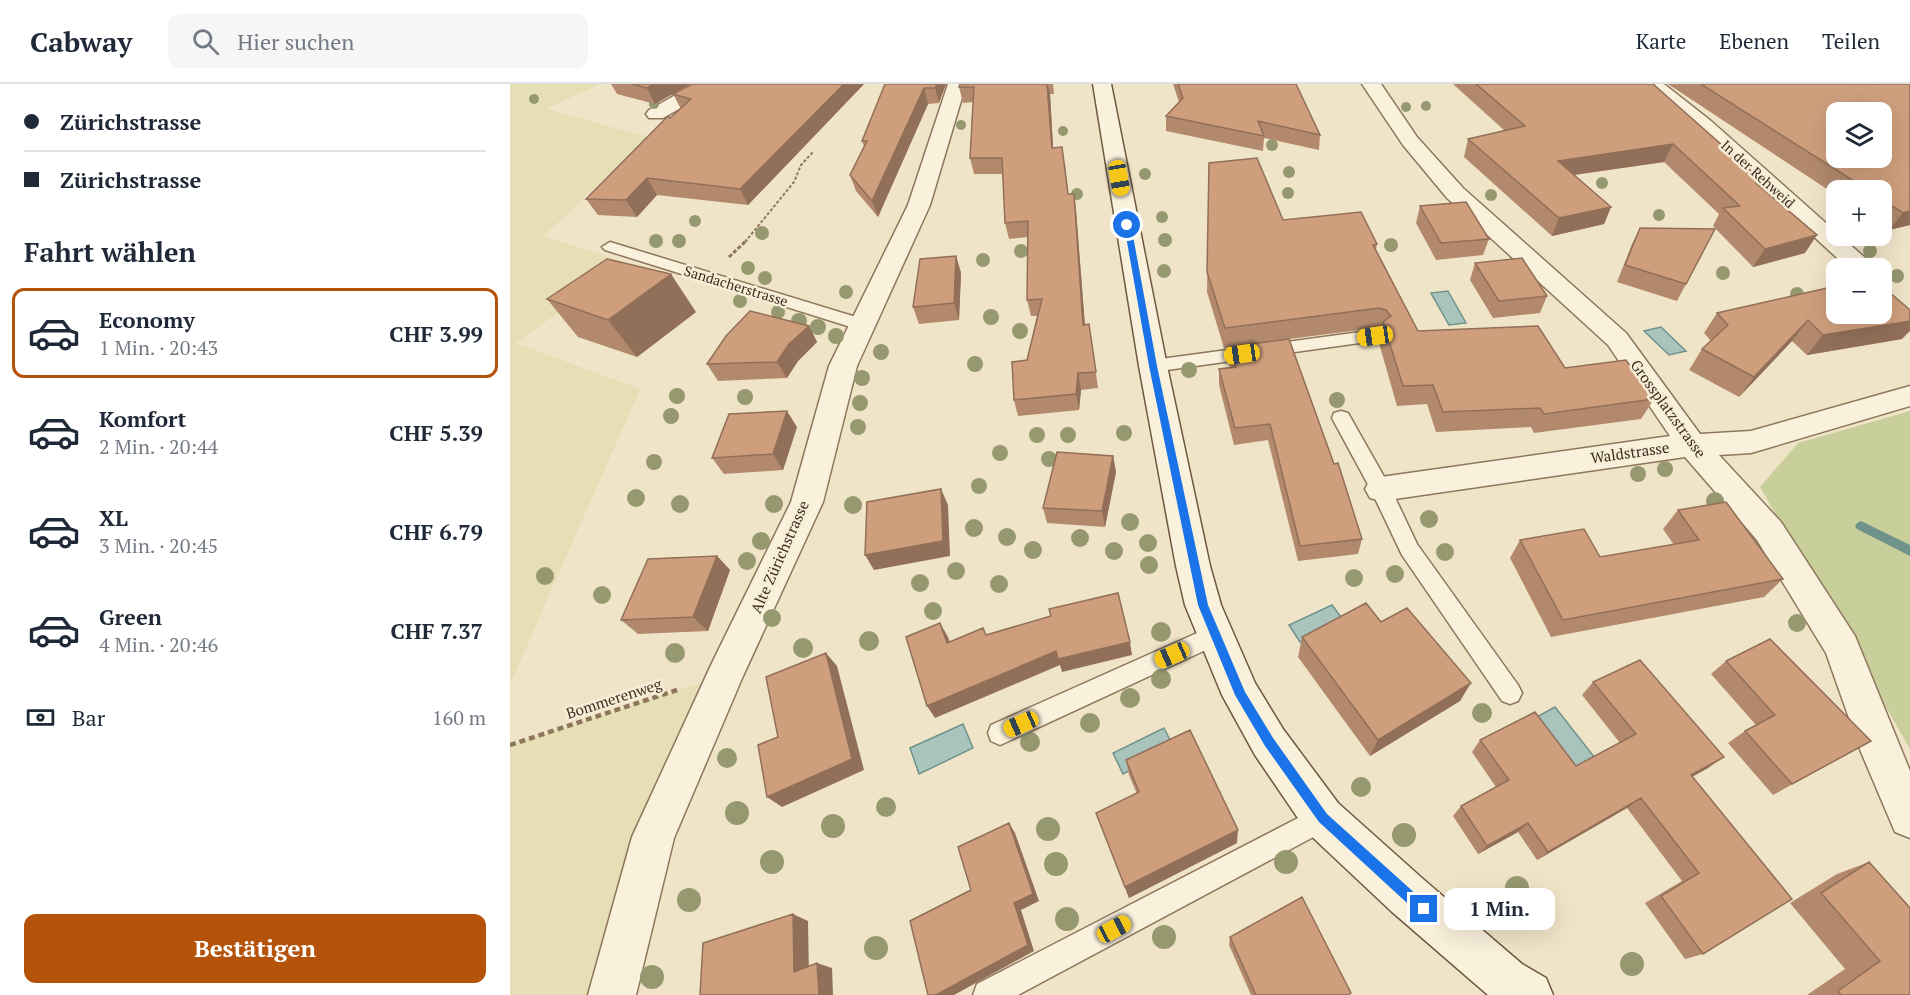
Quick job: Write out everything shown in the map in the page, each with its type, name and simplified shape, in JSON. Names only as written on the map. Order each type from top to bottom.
[{"type":"street","points":[[656,114],[709,84]]},
{"type":"street","name":"Alte Zürichstrasse","points":[[612,995],[653,837],[725,675],[807,502],[843,366],[919,205],[957,84]]},
{"type":"street","points":[[1102,84],[1153,366],[1193,566],[1203,605],[1240,695],[1269,742],[1323,818],[1511,990]]},
{"type":"street","name":"Grossplatzstrasse","points":[[1371,84],[1410,141],[1455,193],[1617,339],[1692,446],[1769,531],[1842,646],[1881,752],[1910,817]]},
{"type":"street","name":"In der Rehweid","points":[[1652,84],[1704,125],[1851,258]]},
{"type":"street","name":"Waldstrasse","points":[[1381,489],[1692,446],[1751,442],[1910,396]]},
{"type":"lane","name":"Sandacherstrasse","points":[[610,247],[862,325]]},
{"type":"lane","points":[[1153,366],[1375,336]]},
{"type":"lane","points":[[1341,418],[1381,489],[1408,549],[1510,693]]},
{"type":"lane","points":[[1000,733],[1215,635]]},
{"type":"lane","points":[[988,995],[1323,818]]},
{"type":"path","points":[[705,276],[742,246],[794,182],[801,165],[813,152]]},
{"type":"path","name":"Bommerenweg","points":[[510,745],[725,675]]},
{"type":"shaded area","points":[[510,84],[600,84],[546,109],[647,137],[544,236],[627,263],[516,343],[640,389],[510,684]]},
{"type":"shaded area","points":[[725,675],[612,995],[510,995],[510,745]]},
{"type":"green space","points":[[1910,411],[1910,749],[1760,487],[1798,443]]},
{"type":"water","points":[[1448,291],[1466,323],[1449,325],[1431,293]]},
{"type":"water","points":[[1661,327],[1686,351],[1669,355],[1644,331]]},
{"type":"water","points":[[1332,605],[1344,621],[1300,642],[1289,625]]},
{"type":"water","points":[[1555,707],[1595,758],[1572,771],[1533,719]]},
{"type":"water","points":[[963,724],[973,748],[919,774],[910,748]]},
{"type":"water","points":[[1164,728],[1174,748],[1123,774],[1113,753]]},
{"type":"building","points":[[631,84],[654,84],[647,88]]},
{"type":"building","points":[[692,84],[844,84],[740,189],[647,178],[626,200],[586,199],[668,116],[670,118],[691,99],[673,94]]},
{"type":"building","points":[[885,84],[937,84],[935,88],[924,88],[872,201],[850,175],[867,141],[862,141]]},
{"type":"building","points":[[960,84],[1047,84],[1052,148],[1062,147],[1068,194],[1074,194],[1083,325],[1089,324],[1096,372],[1078,373],[1076,394],[1014,400],[1012,362],[1027,360],[1042,299],[1027,300],[1028,221],[1005,223],[1002,158],[970,158],[974,87],[959,87]]},
{"type":"building","points":[[1178,84],[1296,84],[1320,135],[1258,121],[1264,136],[1166,116],[1183,98]]},
{"type":"building","points":[[1476,84],[1653,84],[1759,178],[1756,183],[1817,235],[1765,249],[1723,208],[1740,206],[1673,144],[1558,161],[1611,207],[1559,218],[1468,139],[1525,126]]},
{"type":"building","points":[[1701,84],[1910,84],[1910,211],[1903,213],[1892,206],[1892,180],[1852,180],[1833,168],[1892,168],[1892,102],[1826,102],[1826,163]]},
{"type":"building","points":[[1257,158],[1283,220],[1361,212],[1377,244],[1373,245],[1418,331],[1538,326],[1565,368],[1626,360],[1654,399],[1544,414],[1540,408],[1443,412],[1433,385],[1403,386],[1383,322],[1391,316],[1386,310],[1379,308],[1225,328],[1207,272],[1209,163]]},
{"type":"building","points":[[1466,202],[1489,239],[1441,243],[1420,206]]},
{"type":"building","points":[[1640,228],[1715,229],[1686,284],[1625,265]]},
{"type":"building","points":[[956,256],[954,303],[913,307],[920,259]]},
{"type":"building","points":[[1522,258],[1547,296],[1499,301],[1475,263]]},
{"type":"building","points":[[607,259],[671,274],[608,320],[547,299]]},
{"type":"building","points":[[1826,288],[1826,324],[1891,324],[1823,335],[1808,320],[1754,377],[1702,349],[1728,325],[1717,313]]},
{"type":"building","points":[[1892,294],[1910,310],[1910,321],[1892,324]]},
{"type":"building","points":[[750,311],[809,326],[789,344],[777,362],[707,364],[726,336]]},
{"type":"building","points":[[1289,339],[1334,464],[1338,463],[1362,539],[1300,546],[1270,424],[1235,428],[1219,369],[1236,367],[1230,347]]},
{"type":"building","points":[[787,411],[773,454],[712,458],[729,414]]},
{"type":"building","points":[[1057,452],[1113,456],[1102,511],[1043,508]]},
{"type":"building","points":[[941,489],[943,541],[865,555],[867,502]]},
{"type":"building","points":[[1726,502],[1783,579],[1563,620],[1520,540],[1584,529],[1600,557],[1699,540],[1678,510]]},
{"type":"building","points":[[717,556],[693,617],[621,620],[648,559]]},
{"type":"building","points":[[1118,593],[1130,642],[1058,659],[1056,651],[927,706],[906,637],[940,623],[947,643],[983,628],[986,635],[1051,616],[1049,609]]},
{"type":"building","points":[[1366,603],[1381,622],[1407,608],[1471,683],[1378,740],[1302,637]]},
{"type":"building","points":[[1770,639],[1871,741],[1792,784],[1745,731],[1775,715],[1726,661]]},
{"type":"building","points":[[826,653],[852,759],[767,797],[758,745],[778,737],[766,677]]},
{"type":"building","points":[[1640,660],[1724,757],[1691,775],[1792,899],[1703,954],[1661,896],[1699,873],[1641,798],[1548,852],[1528,823],[1487,846],[1461,806],[1509,780],[1480,740],[1535,712],[1576,766],[1636,734],[1593,682]]},
{"type":"building","points":[[1190,730],[1238,830],[1125,887],[1096,813],[1139,792],[1126,760]]},
{"type":"building","points":[[1009,823],[1033,894],[1014,903],[1028,945],[936,995],[928,995],[910,921],[971,890],[958,847]]},
{"type":"building","points":[[1869,862],[1910,908],[1910,995],[1841,995],[1838,991],[1880,961],[1821,893]]},
{"type":"building","points":[[1302,897],[1351,993],[1348,995],[1256,995],[1230,937]]},
{"type":"building","points":[[793,914],[794,972],[817,963],[819,995],[700,995],[703,943]]},
{"type":"waterway","points":[[1861,526],[1910,551]]},
{"type":"route","points":[[1127,225],[1193,566],[1203,605],[1240,695],[1269,742],[1323,818],[1424,909]]}]
